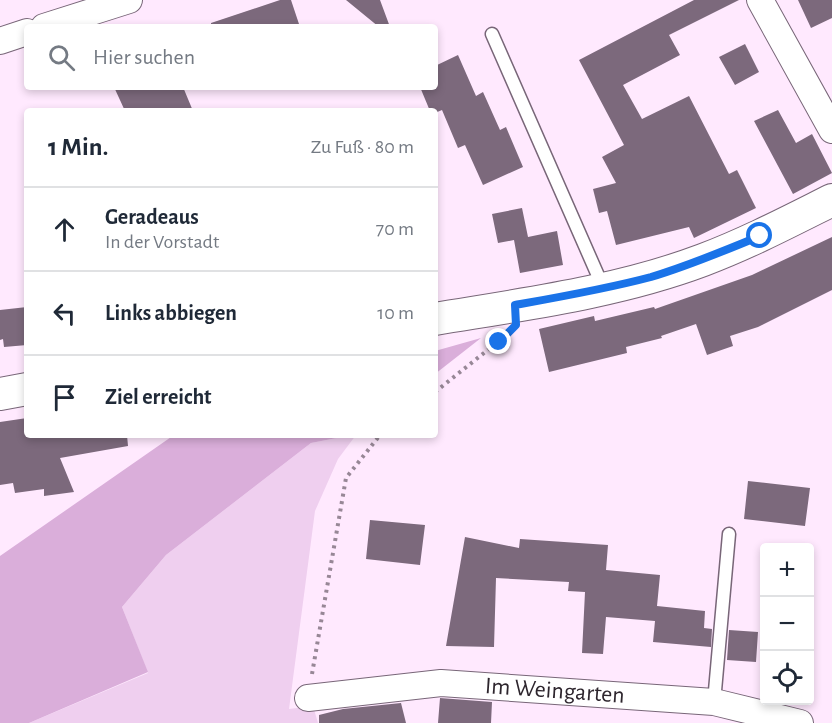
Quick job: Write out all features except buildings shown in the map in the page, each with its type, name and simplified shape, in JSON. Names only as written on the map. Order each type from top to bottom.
[{"type":"street","points":[[53,24],[129,0]]},
{"type":"street","points":[[760,0],[832,130]]},
{"type":"street","points":[[0,41],[24,33]]},
{"type":"street","points":[[438,318],[651,277],[702,260],[760,236],[832,200]]},
{"type":"street","points":[[0,394],[24,390]]},
{"type":"street","name":"Im Weingarten","points":[[308,698],[441,683],[714,702],[800,723]]},
{"type":"lane","points":[[492,34],[603,288]]},
{"type":"lane","points":[[714,702],[729,534]]},
{"type":"path","points":[[438,390],[499,342],[516,325],[515,305]]},
{"type":"path","points":[[308,698],[346,478],[378,438]]},
{"type":"shaded area","points":[[481,338],[438,372],[438,350]]},
{"type":"shaded area","points":[[170,438],[337,438],[311,443],[166,555],[122,607],[148,672],[29,723],[0,723],[0,556]]},
{"type":"shaded area","points":[[337,438],[354,438],[338,459],[315,511],[289,709],[313,706],[318,723],[29,723],[148,673],[122,607],[166,555],[311,443]]},
{"type":"route","points":[[499,342],[516,325],[515,305],[651,277],[702,260],[760,236]]}]
